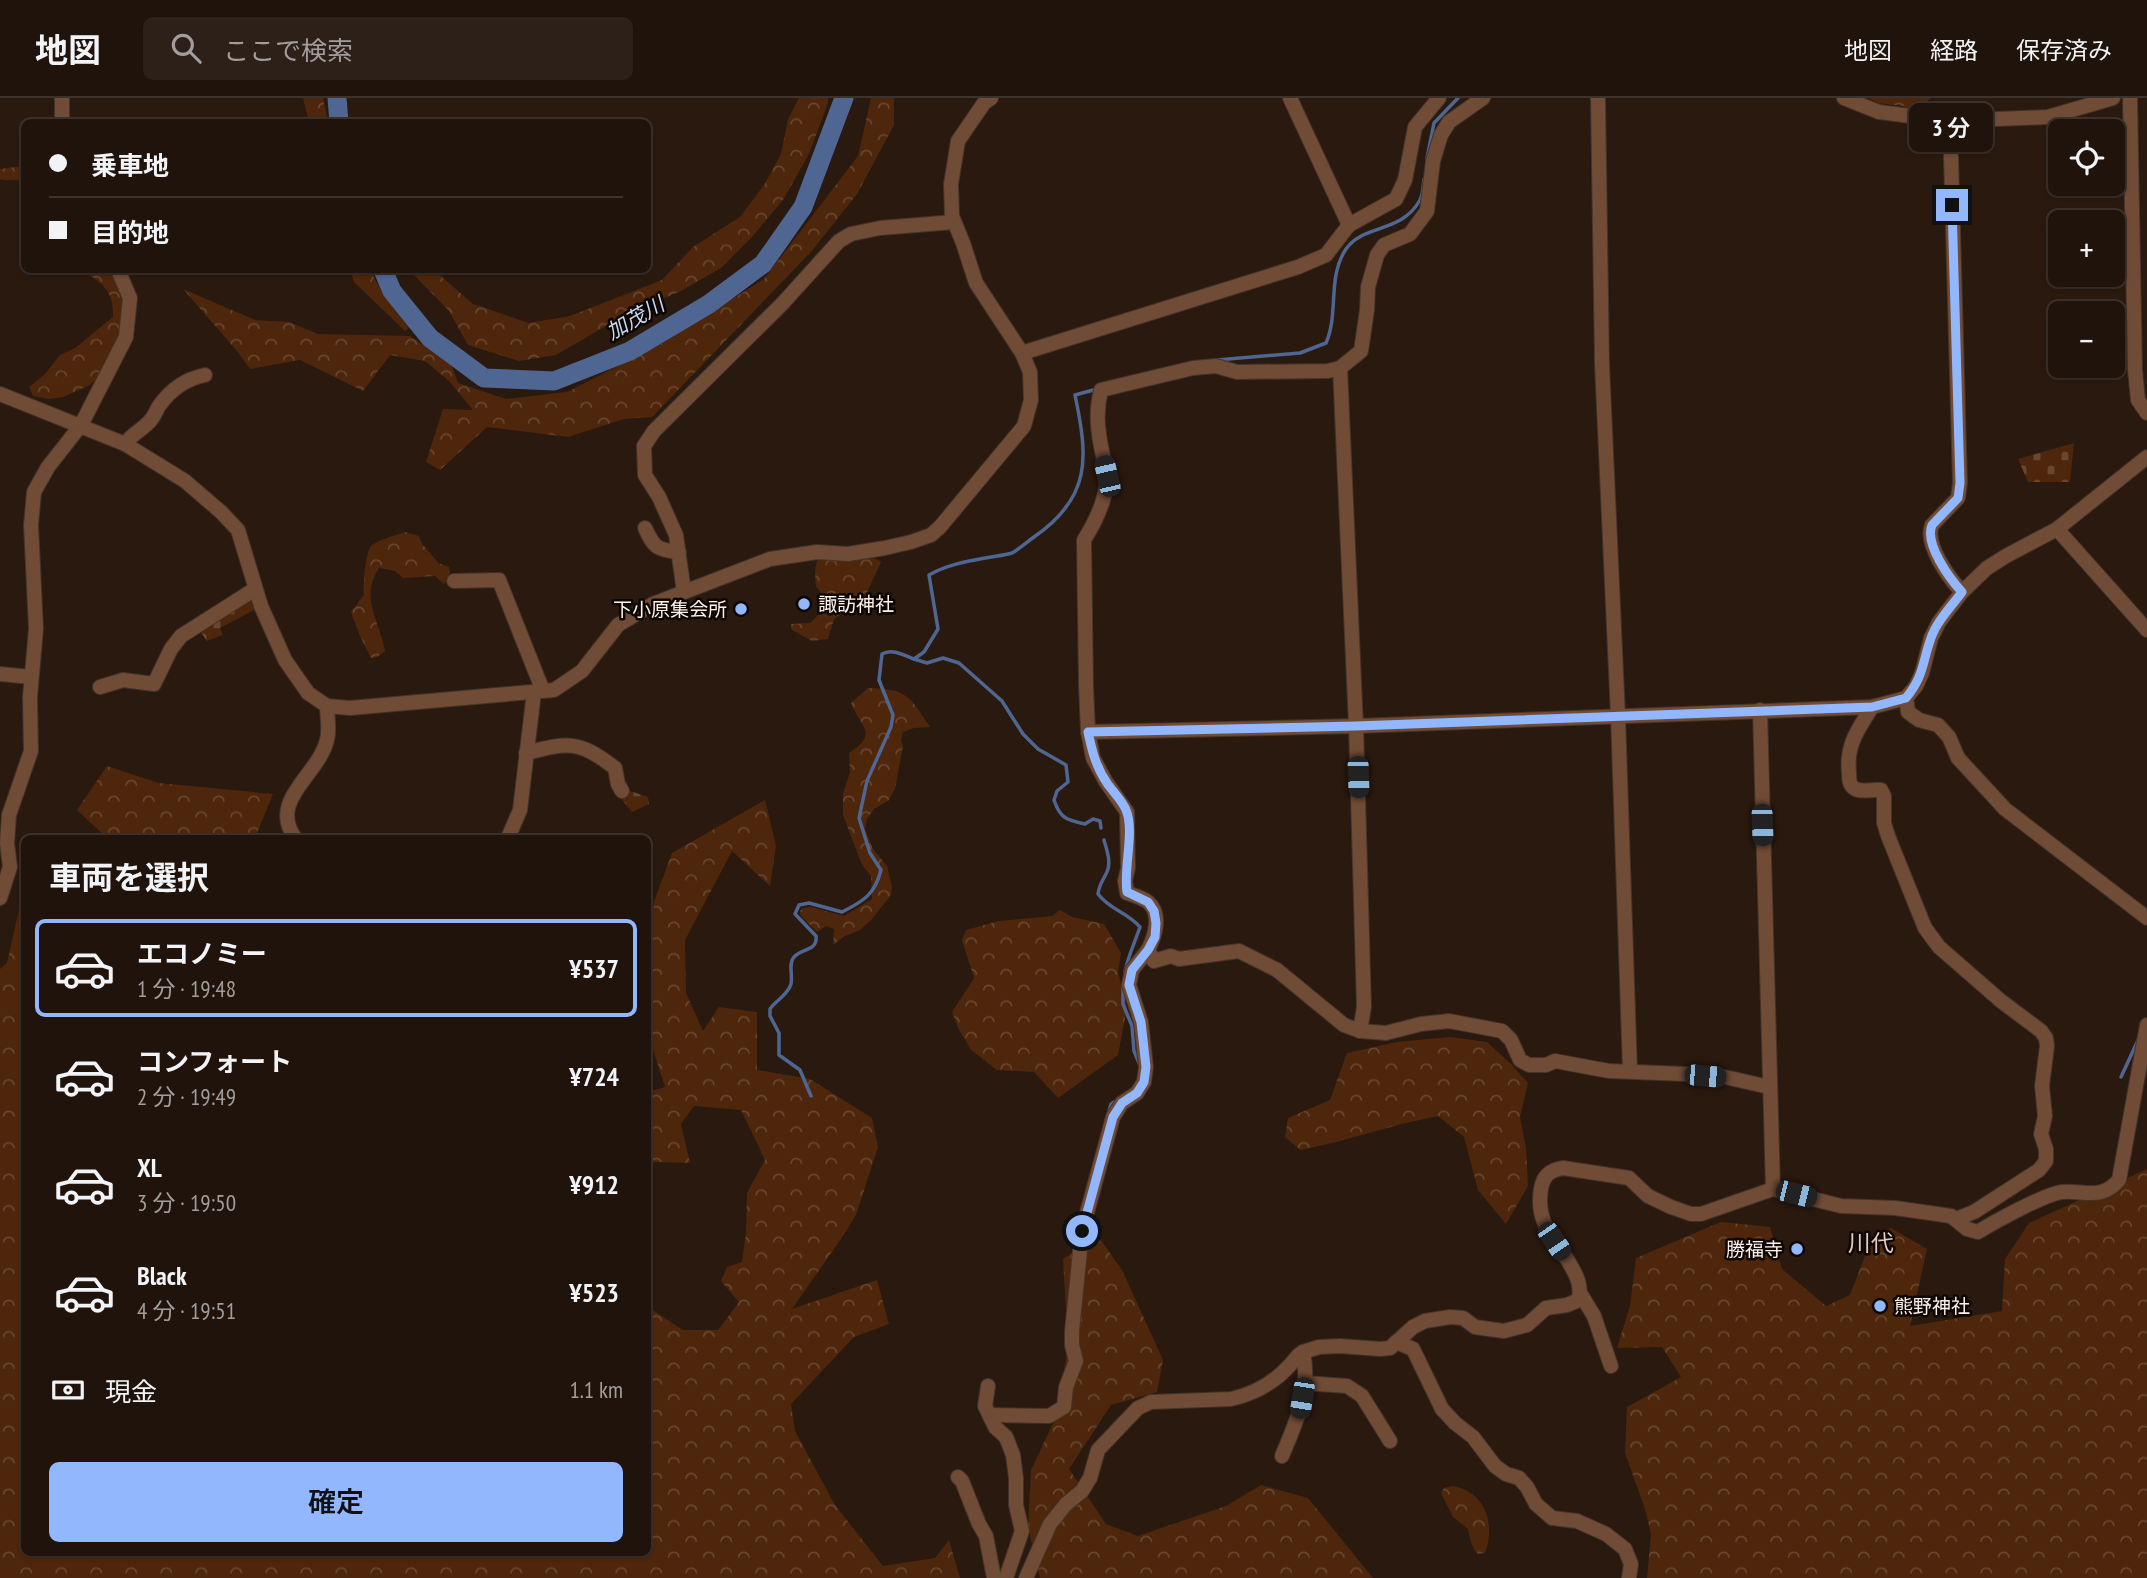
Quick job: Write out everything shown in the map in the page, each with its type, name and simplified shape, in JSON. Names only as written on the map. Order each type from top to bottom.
[{"type":"street","points":[[62,98],[62,119]]},
{"type":"street","points":[[1290,98],[1349,225]]},
{"type":"street","points":[[1022,353],[1298,267],[1326,255],[1349,225],[1396,200],[1405,180],[1415,127],[1439,98]]},
{"type":"street","points":[[991,1415],[1049,1416],[1064,1407],[1066,1387],[1076,1361],[1072,1331],[1082,1231],[1113,1117],[1122,1103],[1137,1093],[1144,1082],[1146,1067],[1141,1022],[1129,985],[1132,970],[1155,937],[1154,911],[1148,902],[1127,892],[1127,812],[1093,758],[1088,732],[1083,564],[1084,540],[1102,505],[1107,476],[1097,429],[1097,403],[1101,390],[1193,368],[1216,366],[1237,372],[1287,372],[1340,368],[1361,351],[1368,287],[1377,255],[1384,245],[1410,234],[1427,211],[1433,161],[1441,135],[1449,122],[1483,98]]},
{"type":"street","points":[[1598,98],[1602,364],[1630,1071]]},
{"type":"street","points":[[1844,98],[1879,112],[1950,121],[2048,117],[2113,98]]},
{"type":"street","points":[[2130,98],[2135,370],[2138,400],[2147,413]]},
{"type":"street","points":[[0,394],[125,444],[185,481],[238,530],[255,589],[285,660],[308,693],[327,706],[350,708],[555,690],[582,671],[618,625],[653,604],[770,559],[817,552],[848,554],[911,542],[930,535],[940,527],[1024,426],[1031,400],[1030,372],[1022,353],[976,283],[951,216],[951,184],[958,141],[986,100]]},
{"type":"street","points":[[1950,121],[1960,483],[1958,498],[1929,531],[1931,544],[1950,579],[1962,592]]},
{"type":"street","points":[[684,592],[676,535],[659,497],[645,475],[644,446],[654,430],[783,303],[839,241],[851,234],[880,228],[954,222]]},
{"type":"street","points":[[0,898],[10,867],[7,843],[9,815],[31,751],[31,677],[36,629],[31,525],[34,492],[48,467],[81,425],[126,337],[130,298],[119,273]]},
{"type":"street","points":[[1340,368],[1356,726],[1364,1007],[1360,1031]]},
{"type":"street","points":[[125,444],[134,432],[151,420],[177,386],[205,375]]},
{"type":"street","points":[[2147,457],[2057,529],[1996,561],[1962,592],[1939,622],[1931,638],[1922,673],[1906,698],[1908,712],[1919,720],[1938,725],[1949,737],[1958,758],[2005,809],[2147,918]]},
{"type":"street","points":[[645,528],[654,546],[661,550],[678,552]]},
{"type":"street","points":[[2057,529],[2147,630]]},
{"type":"street","points":[[454,581],[499,580],[538,691],[526,753],[520,810],[509,835]]},
{"type":"street","points":[[100,687],[123,680],[154,684],[171,649],[181,636],[255,589]]},
{"type":"street","points":[[0,674],[31,677]]},
{"type":"street","points":[[1088,732],[1356,726],[1872,707],[1906,698]]},
{"type":"street","points":[[293,835],[286,818],[288,801],[321,756],[328,737],[327,706]]},
{"type":"street","points":[[1872,707],[1851,740],[1847,761],[1849,782],[1857,790],[1881,790],[1888,836],[1925,928],[1939,947],[2046,1038],[2042,1086],[2045,1116],[2041,1135],[2046,1149],[2046,1161],[2039,1170],[1974,1212],[1956,1219]]},
{"type":"street","points":[[1760,710],[1773,1189]]},
{"type":"street","points":[[526,753],[557,745],[581,746],[615,768],[622,791]]},
{"type":"street","points":[[1148,950],[1154,961],[1171,956],[1179,959],[1239,951],[1277,970],[1344,1026],[1360,1031],[1386,1033],[1421,1024],[1448,1021],[1502,1031],[1511,1040],[1520,1060],[1530,1065],[1546,1065],[1555,1060],[1609,1071],[1725,1077],[1769,1087]]},
{"type":"street","points":[[1026,1578],[1050,1524],[1066,1504],[1082,1491],[1090,1478],[1098,1450],[1138,1408],[1151,1402],[1231,1399],[1243,1396],[1261,1389],[1303,1352],[1319,1347],[1340,1346],[1390,1348],[1406,1332],[1425,1321],[1462,1318],[1475,1327],[1504,1331],[1527,1325],[1546,1308],[1567,1306],[1579,1300],[1578,1280],[1546,1229],[1540,1211],[1542,1181],[1553,1170],[1563,1168],[1629,1178],[1648,1196],[1691,1214],[1702,1214],[1773,1189],[1841,1206],[1895,1208],[1951,1216],[1967,1228],[1978,1232],[1992,1223],[2062,1192],[2090,1194],[2114,1186],[2119,1180],[2143,1074],[2146,1029]]},
{"type":"street","points":[[1580,1293],[1594,1316],[1611,1366]]},
{"type":"street","points":[[1396,1342],[1413,1349],[1442,1409],[1473,1437],[1495,1465],[1506,1474],[1519,1478],[1536,1504],[1552,1518],[1577,1521],[1605,1534],[1625,1549],[1631,1564],[1629,1578]]},
{"type":"street","points":[[1282,1456],[1300,1414],[1307,1372],[1303,1352]]},
{"type":"street","points":[[1305,1383],[1347,1386],[1362,1396],[1390,1441]]},
{"type":"street","points":[[988,1386],[985,1406],[995,1427],[1006,1437],[1013,1455],[1016,1505],[1022,1531],[1006,1578]]},
{"type":"street","points":[[958,1477],[986,1536],[994,1578]]},
{"type":"green space","points":[[303,98],[323,98],[327,119],[308,119]]},
{"type":"green space","points":[[799,98],[828,98],[809,154],[783,200],[752,237],[721,268],[679,292],[630,312],[556,355],[519,361],[468,345],[449,311],[414,275],[437,273],[473,304],[529,323],[570,316],[662,280],[693,247],[740,217],[764,185],[781,154],[788,119]]},
{"type":"green space","points":[[871,98],[894,98],[894,125],[857,194],[811,252],[652,417],[624,419],[568,437],[487,427],[440,470],[426,462],[443,409],[473,410],[449,381],[425,361],[390,355],[363,391],[300,360],[250,369],[183,289],[255,320],[289,322],[318,334],[410,336],[451,364],[458,383],[506,399],[567,392],[661,344],[764,279],[858,156]]},
{"type":"green space","points":[[1869,98],[1931,98],[1920,107],[1919,113],[1903,106],[1878,103]]},
{"type":"green space","points":[[21,166],[21,180],[0,179],[0,169]]},
{"type":"green space","points":[[86,273],[113,273],[124,292],[121,336],[104,362],[99,377],[88,386],[63,397],[49,399],[33,396],[29,387],[45,374],[60,355],[75,348],[113,317],[109,294]]},
{"type":"green space","points":[[351,273],[372,273],[412,326],[405,331],[354,282]]},
{"type":"green space","points":[[2074,443],[2070,482],[2028,482],[2018,459]]},
{"type":"green space","points":[[405,532],[419,536],[438,563],[449,567],[450,576],[444,584],[435,576],[403,578],[395,571],[379,568],[373,579],[371,600],[385,651],[371,658],[351,612],[364,595],[365,568],[372,545]]},
{"type":"green space","points":[[819,557],[874,558],[881,562],[863,601],[834,619],[828,639],[812,641],[792,630],[791,624],[810,623],[821,611],[823,601],[816,587],[815,575]]},
{"type":"green space","points":[[250,596],[256,609],[220,628],[223,635],[207,641],[199,630]]},
{"type":"green space","points":[[868,688],[891,690],[906,696],[930,727],[903,732],[895,789],[888,801],[874,809],[867,819],[865,829],[873,849],[887,866],[891,895],[860,930],[833,945],[834,929],[826,926],[817,932],[801,916],[800,911],[811,907],[844,916],[872,899],[871,876],[862,865],[843,815],[843,794],[850,772],[849,753],[866,735],[851,703]]},
{"type":"green space","points":[[107,766],[159,783],[273,794],[256,835],[104,835],[77,810]]},
{"type":"green space","points":[[630,791],[648,797],[649,804],[632,812],[620,797]]},
{"type":"green space","points":[[765,800],[776,846],[770,886],[732,851],[685,940],[686,993],[703,1031],[719,1007],[757,1012],[757,1070],[810,1079],[872,1118],[878,1147],[856,1215],[792,1309],[877,1280],[889,1324],[854,1337],[791,1404],[795,1431],[835,1505],[883,1566],[935,1558],[949,1540],[960,1578],[0,1578],[0,969],[7,963],[21,900],[21,1556],[651,1556],[651,1309],[683,1330],[718,1330],[739,1302],[721,1281],[727,1267],[742,1262],[747,1193],[765,1160],[741,1110],[694,1106],[681,1124],[690,1163],[654,1162],[651,1166],[651,1091],[665,1087],[651,1043],[651,935],[654,902],[672,853]]},
{"type":"green space","points":[[1060,910],[1072,917],[1104,924],[1121,953],[1118,972],[1127,1008],[1118,1055],[1058,1098],[1034,1072],[997,1070],[971,1050],[952,1012],[974,978],[962,940],[966,930],[999,921],[1052,916]]},
{"type":"green space","points":[[1450,1037],[1487,1042],[1528,1083],[1520,1117],[1526,1148],[1528,1186],[1506,1224],[1478,1190],[1464,1137],[1438,1116],[1300,1150],[1285,1137],[1288,1118],[1330,1100],[1347,1053],[1397,1042]]},
{"type":"green space","points":[[2147,1169],[2147,1578],[1647,1578],[1651,1534],[1625,1453],[1627,1407],[1681,1377],[1662,1347],[1617,1348],[1630,1306],[1636,1258],[1721,1222],[1770,1227],[1782,1269],[1826,1306],[1850,1295],[1873,1235],[1891,1228],[1927,1249],[1910,1326],[2002,1311],[2005,1259],[2029,1223]]},
{"type":"green space","points":[[1098,1236],[1122,1270],[1163,1360],[1157,1392],[1111,1405],[1069,1469],[1106,1524],[1138,1536],[1226,1506],[1261,1485],[1308,1498],[1373,1578],[1040,1578],[1028,1528],[1031,1470],[1058,1413],[1068,1344],[1063,1259]]},
{"type":"green space","points":[[1453,1486],[1473,1495],[1485,1511],[1489,1531],[1485,1553],[1478,1554],[1468,1529],[1453,1517],[1441,1493],[1444,1488]]},
{"type":"waterway","name":"加茂川","points":[[337,98],[339,119]]},
{"type":"waterway","name":"加茂川","points":[[384,273],[392,291],[430,338],[484,378],[554,381],[630,351],[709,304],[763,264],[803,207],[844,98]]},
{"type":"waterway","points":[[1427,158],[1434,123],[1458,98]]},
{"type":"waterway","points":[[1217,360],[1300,353],[1326,343],[1332,320],[1337,271],[1346,249],[1353,241],[1393,224],[1412,211],[1421,198],[1424,179]]},
{"type":"waterway","points":[[811,1096],[800,1070],[779,1055],[779,1033],[770,1016],[770,1009],[789,988],[792,960],[797,954],[812,947],[816,941],[816,936],[795,914],[799,905],[809,903],[842,912],[868,896],[879,878],[881,870],[870,853],[859,818],[867,781],[891,727],[893,715],[879,680],[882,654],[894,652],[914,659],[924,652],[938,629],[929,575],[959,563],[1012,553],[1053,522],[1067,507],[1076,491],[1083,457],[1075,395],[1097,389]]},
{"type":"waterway","points":[[914,659],[927,663],[943,658],[959,663],[1002,701],[1023,734],[1038,749],[1066,765],[1068,782],[1057,791],[1054,800],[1061,814],[1085,824],[1093,819],[1100,821],[1101,828]]},
{"type":"waterway","points":[[1104,840],[1109,866],[1098,894],[1140,927],[1125,972]]},
{"type":"waterway","points":[[1123,986],[1123,1004],[1132,1026],[1134,1051],[1139,1063]]},
{"type":"waterway","points":[[2121,1077],[2139,1038]]},
{"type":"waterway","points":[[1108,1115],[1111,1104],[1116,1101]]},
{"type":"place","name":"諏訪神社","points":[[804,604]]},
{"type":"place","name":"下小原集会所","points":[[741,609]]},
{"type":"place","name":"勝福寺","points":[[1797,1249]]},
{"type":"place","name":"熊野神社","points":[[1880,1306]]},
{"type":"district","name":"川代","points":[[1871,1242]]},
{"type":"route","points":[[1082,1231],[1113,1117],[1122,1103],[1137,1093],[1144,1082],[1146,1067],[1141,1022],[1129,985],[1132,970],[1155,937],[1156,923],[1154,911],[1148,902],[1127,892],[1127,812],[1093,758],[1088,732],[1356,726],[1872,707],[1906,698],[1922,673],[1931,638],[1939,622],[1962,592],[1950,579],[1931,544],[1929,531],[1958,498],[1960,483],[1952,205]]}]
